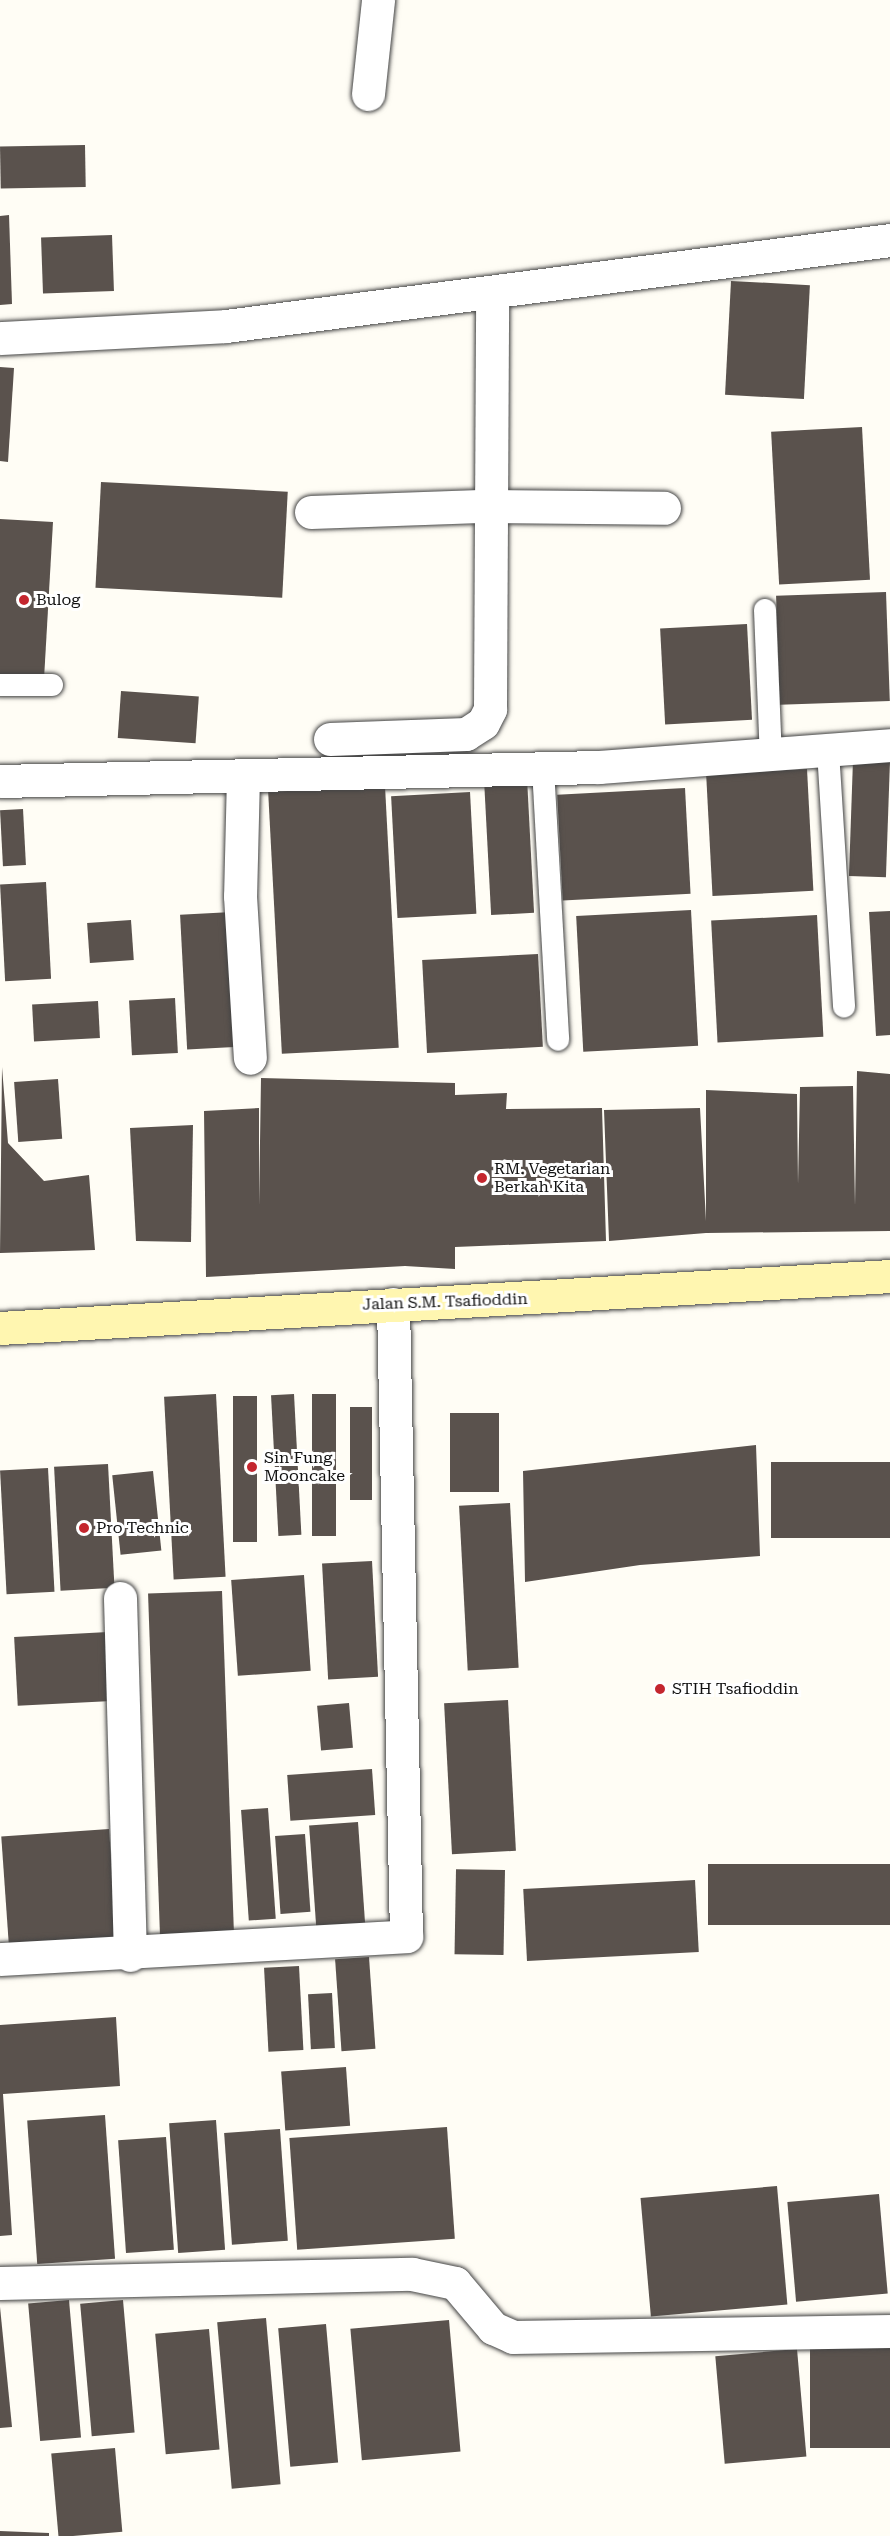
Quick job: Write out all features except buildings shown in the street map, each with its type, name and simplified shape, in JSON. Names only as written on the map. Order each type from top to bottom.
[{"type":"street","points":[[368,94],[378,0]]},
{"type":"street","points":[[0,338],[226,326],[492,294],[732,257],[890,240]]},
{"type":"street","points":[[330,739],[466,734],[483,723],[490,710],[487,506],[492,294]]},
{"type":"street","points":[[311,512],[487,506],[664,508]]},
{"type":"street","points":[[0,781],[543,768],[771,757],[890,745]]},
{"type":"street","points":[[243,776],[240,896],[250,1058]]},
{"type":"street","name":"Jalan S.M. Tsafioddin","points":[[0,1328],[890,1276]]},
{"type":"street","points":[[0,1959],[130,1955],[406,1936],[393,1304]]},
{"type":"street","points":[[120,1598],[130,1955]]},
{"type":"street","points":[[0,2283],[412,2274],[455,2283],[493,2328],[523,2338],[890,2331]]},
{"type":"lane","points":[[765,610],[771,757]]},
{"type":"lane","points":[[0,685],[52,685]]},
{"type":"lane","points":[[828,751],[844,1006]]},
{"type":"lane","points":[[543,768],[558,1040]]},
{"type":"place","name":"Bulog","points":[[24,600]]},
{"type":"place","name":"RM. Vegetarian Berkah Kita","points":[[482,1178]]},
{"type":"place","name":"Sin Fung Mooncake","points":[[252,1467]]},
{"type":"place","name":"Pro Technic","points":[[84,1528]]},
{"type":"place","name":"STIH Tsafioddin","points":[[660,1689]]}]
